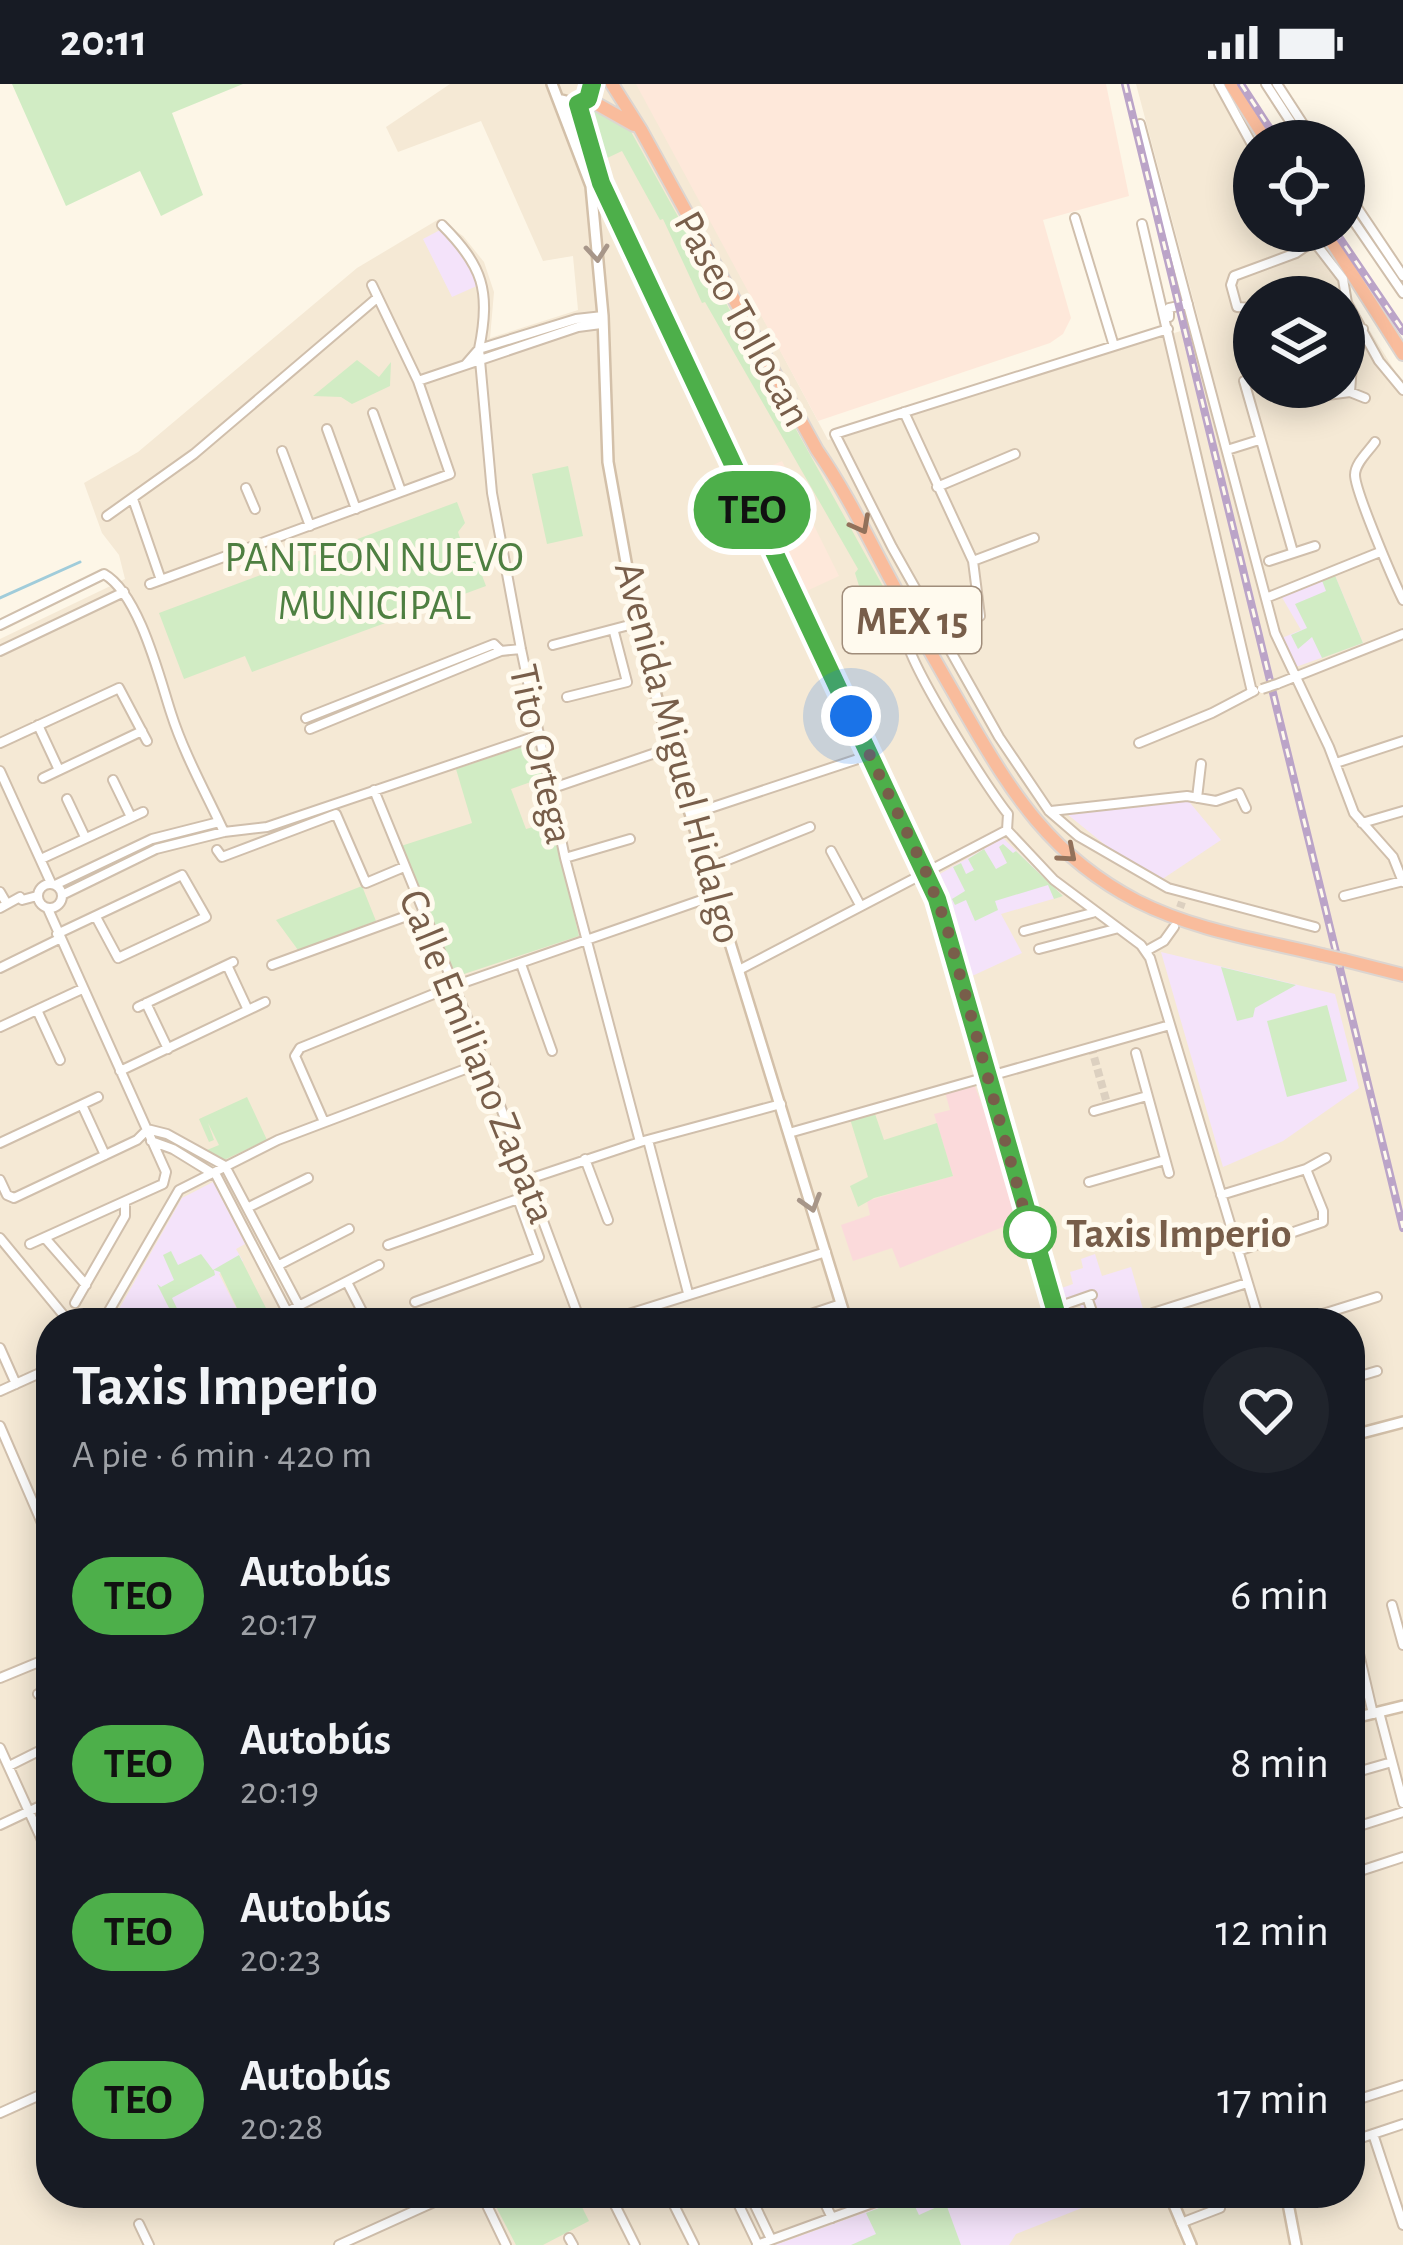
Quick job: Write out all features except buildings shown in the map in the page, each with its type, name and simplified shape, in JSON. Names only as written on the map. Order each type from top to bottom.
[{"type":"highway","name":"Paseo Tollocan","points":[[612,84],[1017,800],[1070,856],[1117,890],[1169,915],[1403,975]]},
{"type":"highway","points":[[1231,84],[1254,120]]},
{"type":"highway","points":[[583,102],[641,130]]},
{"type":"highway","points":[[1338,252],[1403,354]]},
{"type":"main road","points":[[592,84],[583,102],[596,184],[926,872],[957,960],[1055,1308]]},
{"type":"main road","points":[[556,90],[583,102]]},
{"type":"main road","name":"Avenida Miguel Hidalgo","points":[[556,90],[596,184],[608,462],[637,623],[670,748],[842,1308]]},
{"type":"main road","points":[[1365,1432],[1403,1422]]},
{"type":"main road","points":[[1365,1716],[1403,1706]]},
{"type":"main road","points":[[1175,2208],[1191,2245]]},
{"type":"main road","points":[[1289,2208],[1296,2245]]},
{"type":"street","points":[[1219,84],[1239,120]]},
{"type":"street","points":[[1266,84],[1289,120]]},
{"type":"street","points":[[1277,84],[1300,120]]},
{"type":"street","points":[[1140,124],[1275,633],[1336,763],[1354,813],[1393,857],[1403,881],[1345,896]]},
{"type":"street","points":[[1076,218],[1114,346]]},
{"type":"street","points":[[1365,219],[1403,276]]},
{"type":"street","points":[[1142,224],[1257,691]]},
{"type":"street","name":"Tito Ortega","points":[[442,225],[472,255],[481,276],[484,322],[479,354],[491,493],[521,649],[585,940],[688,1292]]},
{"type":"street","points":[[1365,238],[1403,293]]},
{"type":"street","points":[[1234,276],[1297,252]]},
{"type":"street","points":[[1320,252],[1340,276]]},
{"type":"street","points":[[150,584],[448,476],[451,470],[418,381],[372,285]]},
{"type":"street","points":[[107,516],[274,388],[377,298]]},
{"type":"street","points":[[1168,329],[1169,308],[1188,304]]},
{"type":"street","points":[[418,381],[464,366],[479,354],[577,323],[602,320]]},
{"type":"street","points":[[1168,329],[836,434],[892,547],[990,720],[1049,811],[1078,836],[1183,898],[1315,927]]},
{"type":"street","points":[[1365,332],[1379,361],[1403,391]]},
{"type":"street","points":[[1365,359],[1379,361]]},
{"type":"street","points":[[1250,408],[1293,552]]},
{"type":"street","points":[[904,411],[973,561],[980,616]]},
{"type":"street","points":[[373,413],[401,491]]},
{"type":"street","points":[[327,429],[356,509]]},
{"type":"street","points":[[1227,450],[1258,440]]},
{"type":"street","points":[[1376,442],[1355,478],[1403,600]]},
{"type":"street","points":[[282,451],[310,526]]},
{"type":"street","points":[[937,488],[1016,454]]},
{"type":"street","points":[[246,488],[254,509]]},
{"type":"street","points":[[133,499],[161,580]]},
{"type":"street","points":[[973,561],[1034,538]]},
{"type":"street","points":[[1269,561],[1315,546]]},
{"type":"street","points":[[1266,598],[1380,551]]},
{"type":"street","points":[[0,625],[104,574],[114,579],[157,666],[179,732],[224,832]]},
{"type":"street","points":[[0,651],[124,592]]},
{"type":"street","points":[[739,970],[1007,830],[1011,822],[955,735],[914,656],[904,635],[909,615]]},
{"type":"street","points":[[553,645],[637,623]]},
{"type":"street","points":[[567,697],[626,682],[614,632]]},
{"type":"street","points":[[1138,743],[1403,634]]},
{"type":"street","points":[[306,718],[494,644],[501,651]]},
{"type":"street","points":[[310,729],[501,651],[521,649]]},
{"type":"street","points":[[0,743],[119,688],[147,742]]},
{"type":"street","points":[[38,725],[59,770]]},
{"type":"street","points":[[43,778],[142,731]]},
{"type":"street","points":[[37,896],[41,886],[154,844],[184,844],[267,826],[539,735]]},
{"type":"street","points":[[1336,763],[1403,741]]},
{"type":"street","points":[[553,788],[670,748]]},
{"type":"street","points":[[692,814],[870,754]]},
{"type":"street","points":[[1197,798],[1202,764]]},
{"type":"street","points":[[0,771],[62,895]]},
{"type":"street","points":[[113,780],[131,817]]},
{"type":"street","name":"Calle Emiliano Zapata","points":[[374,790],[484,1062],[576,1308]]},
{"type":"street","points":[[1049,811],[1197,798],[1216,801],[1239,793],[1246,808]]},
{"type":"street","points":[[67,799],[85,837]]},
{"type":"street","points":[[1362,823],[1403,811]]},
{"type":"street","points":[[41,859],[143,812]]},
{"type":"street","points":[[219,854],[336,814],[366,883],[404,867]]},
{"type":"street","points":[[48,909],[58,907],[62,895],[180,830],[219,822]]},
{"type":"street","points":[[708,868],[810,827]]},
{"type":"street","points":[[180,830],[184,844]]},
{"type":"street","points":[[1007,830],[1034,862],[1148,955],[1255,1308]]},
{"type":"street","points":[[565,858],[631,839]]},
{"type":"street","points":[[831,850],[860,905]]},
{"type":"street","points":[[0,968],[97,916],[182,875],[206,917],[118,958],[97,916]]},
{"type":"street","points":[[0,892],[3,906],[20,897],[37,896]]},
{"type":"street","points":[[324,1122],[295,1056],[300,1048],[452,987],[716,895]]},
{"type":"street","points":[[29,1244],[166,1179],[48,909],[37,896]]},
{"type":"street","points":[[1024,931],[1094,912]]},
{"type":"street","points":[[272,964],[404,917]]},
{"type":"street","points":[[1148,955],[1174,927]]},
{"type":"street","points":[[1039,950],[1117,929]]},
{"type":"street","points":[[168,1048],[142,1005],[230,964],[248,1010]]},
{"type":"street","points":[[521,964],[552,1051]]},
{"type":"street","points":[[0,1027],[82,989]]},
{"type":"street","points":[[120,1071],[265,1002]]},
{"type":"street","points":[[37,1010],[59,1060]]},
{"type":"street","points":[[789,1133],[1169,1025]]},
{"type":"street","points":[[1136,1053],[1169,1173]]},
{"type":"street","points":[[111,1308],[173,1198],[188,1184],[324,1122],[484,1062]]},
{"type":"street","points":[[1094,1111],[1148,1096]]},
{"type":"street","points":[[0,1143],[98,1097]]},
{"type":"street","points":[[529,1179],[644,1141],[781,1104]]},
{"type":"street","points":[[82,1105],[105,1155]]},
{"type":"street","points":[[0,1180],[14,1198],[137,1140],[147,1129]]},
{"type":"street","points":[[147,1129],[218,1171],[249,1207],[300,1306]]},
{"type":"street","points":[[137,1140],[175,1144]]},
{"type":"street","points":[[1221,1195],[1306,1169],[1326,1158]]},
{"type":"street","points":[[585,1160],[608,1220]]},
{"type":"street","points":[[1089,1182],[1165,1160]]},
{"type":"street","points":[[1238,1251],[1323,1222],[1306,1169]]},
{"type":"street","points":[[218,1171],[285,1308]]},
{"type":"street","points":[[249,1207],[308,1178]]},
{"type":"street","points":[[388,1245],[518,1199],[539,1257],[415,1302]]},
{"type":"street","points":[[75,1303],[125,1216],[125,1202]]},
{"type":"street","points":[[529,1228],[544,1222]]},
{"type":"street","points":[[279,1265],[349,1229]]},
{"type":"street","points":[[253,1243],[264,1237]]},
{"type":"street","points":[[45,1238],[86,1285]]},
{"type":"street","points":[[2,1243],[57,1308]]},
{"type":"street","points":[[643,1308],[826,1252]]},
{"type":"street","points":[[296,1308],[379,1264]]},
{"type":"street","points":[[347,1282],[360,1308]]},
{"type":"street","points":[[1169,1308],[1247,1283]]},
{"type":"street","points":[[1055,1308],[1090,1296],[1093,1308]]},
{"type":"street","points":[[1342,1308],[1377,1297]]},
{"type":"street","points":[[829,1308],[841,1304]]},
{"type":"street","points":[[0,1348],[16,1384]]},
{"type":"street","points":[[1365,1375],[1377,1371]]},
{"type":"street","points":[[0,1391],[36,1375]]},
{"type":"street","points":[[0,1426],[36,1509]]},
{"type":"street","points":[[1392,1605],[1403,1646]]},
{"type":"street","points":[[0,1678],[36,1663]]},
{"type":"street","points":[[1365,1672],[1403,1807],[1365,1823]]},
{"type":"street","points":[[0,1748],[36,1829]]},
{"type":"street","points":[[8,1766],[36,1752]]},
{"type":"street","points":[[1365,1770],[1392,1762]]},
{"type":"street","points":[[0,1825],[36,1808]]},
{"type":"street","points":[[1365,1870],[1403,1857]]},
{"type":"street","points":[[1365,2097],[1403,2085]]},
{"type":"street","points":[[0,2114],[36,2097]]},
{"type":"street","points":[[1365,2137],[1403,2124]]},
{"type":"street","points":[[1373,2134],[1403,2225]]},
{"type":"street","points":[[339,2245],[421,2208]]},
{"type":"street","points":[[488,2208],[506,2245]]},
{"type":"street","points":[[616,2208],[635,2245]]},
{"type":"street","points":[[676,2208],[694,2245]]},
{"type":"street","points":[[740,2208],[757,2245],[856,2208]]},
{"type":"street","points":[[756,2208],[771,2239]]},
{"type":"street","points":[[827,2208],[832,2218]]},
{"type":"street","points":[[1181,2223],[1220,2208]]},
{"type":"street","points":[[140,2224],[149,2245]]},
{"type":"shaded area","points":[[450,84],[638,84],[828,440],[1200,325],[1136,84],[1217,84],[1239,120],[1233,120],[1233,252],[1321,252],[1336,276],[1233,276],[1233,408],[1365,408],[1365,323],[1403,384],[1403,2245],[0,2245],[0,639],[125,579],[119,555],[102,533],[84,483],[138,452],[357,268],[439,219],[463,236],[484,262],[494,292],[490,338],[578,310],[573,256],[543,261],[481,121],[398,152],[386,127]]},
{"type":"shaded area","points":[[636,84],[1106,84],[1129,196],[1043,220],[1071,318],[1063,334],[1050,343],[818,421]]},
{"type":"shaded area","points":[[440,230],[467,256],[479,285],[452,297],[423,239]]},
{"type":"shaded area","points":[[782,461],[839,576],[800,594],[745,477]]},
{"type":"shaded area","points":[[1334,573],[1363,643],[1293,668],[1282,638],[1301,630],[1280,594]]},
{"type":"shaded area","points":[[1186,798],[1221,840],[1161,880],[1109,848],[1067,814]]},
{"type":"shaded area","points":[[1003,838],[1063,896],[1001,914],[1022,953],[970,977],[938,875]]},
{"type":"shaded area","points":[[1161,952],[1335,994],[1359,1088],[1283,1141],[1223,1167]]},
{"type":"shaded area","points":[[974,1084],[985,1113],[991,1112],[1023,1219],[900,1268],[892,1248],[853,1261],[841,1225],[870,1215],[867,1201],[953,1176],[934,1114],[950,1110],[945,1092]]},
{"type":"shaded area","points":[[213,1182],[245,1244],[236,1249],[243,1261],[219,1274],[236,1308],[120,1308],[182,1198]]},
{"type":"shaded area","points":[[1095,1254],[1102,1276],[1131,1267],[1143,1308],[1081,1308],[1077,1296],[1059,1300],[1056,1290],[1073,1284],[1070,1272],[1083,1268],[1081,1259]]},
{"type":"shaded area","points":[[877,2208],[1082,2208],[1016,2234],[1009,2245],[775,2245]]},
{"type":"green space","points":[[12,84],[243,84],[172,113],[203,195],[161,216],[140,171],[66,206]]},
{"type":"green space","points":[[598,108],[624,119],[890,599],[900,635],[882,607],[860,589],[858,569],[702,303],[663,219],[622,151],[603,160],[587,122],[590,112]]},
{"type":"green space","points":[[357,360],[379,377],[391,362],[390,386],[352,404],[341,397],[313,396]]},
{"type":"green space","points":[[568,466],[583,536],[547,544],[532,474]]},
{"type":"green space","name":"PANTEON NUEVO MUNICIPAL","points":[[457,502],[465,523],[458,532],[467,559],[477,562],[486,586],[252,672],[245,656],[184,679],[159,613]]},
{"type":"green space","points":[[1334,573],[1363,643],[1322,658],[1312,637],[1298,649],[1291,635],[1307,628],[1295,604],[1326,591],[1321,578]]},
{"type":"green space","points":[[533,743],[542,778],[511,789],[526,829],[552,822],[579,936],[452,978],[401,846],[472,823],[456,769]]},
{"type":"green space","points":[[1003,844],[1063,896],[1054,899],[1048,885],[995,901],[998,910],[975,921],[966,900],[955,905],[952,899],[965,891],[953,867],[961,863],[966,874],[974,870],[968,859],[984,849],[996,869],[1007,863],[999,847]]},
{"type":"green space","points":[[362,886],[376,921],[298,950],[276,920]]},
{"type":"green space","points":[[1221,967],[1296,985],[1255,1008],[1253,1017],[1237,1021]]},
{"type":"green space","points":[[1327,1005],[1347,1081],[1287,1097],[1267,1021]]},
{"type":"green space","points":[[247,1097],[267,1140],[224,1160],[207,1150],[219,1145],[208,1123],[214,1140],[209,1142],[199,1119]]},
{"type":"green space","points":[[874,1111],[884,1140],[937,1123],[953,1176],[858,1207],[850,1186],[868,1177],[850,1119]]},
{"type":"green space","points":[[171,1251],[178,1265],[201,1254],[213,1270],[239,1255],[266,1308],[237,1308],[220,1272],[214,1270],[215,1275],[172,1298],[177,1308],[169,1308],[157,1284],[161,1287],[174,1280],[163,1255]]},
{"type":"green space","points":[[497,2208],[582,2208],[589,2221],[543,2245],[516,2245]]},
{"type":"green space","points":[[879,2208],[916,2208],[919,2215],[947,2208],[961,2245],[851,2245],[876,2234],[866,2213]]},
{"type":"waterway","points":[[0,598],[80,562]]},
{"type":"tunnel","points":[[1176,919],[1182,902]]},
{"type":"tunnel","points":[[1091,1046],[1108,1107]]},
{"type":"railway","points":[[1125,84],[1403,1228]]},
{"type":"railway","points":[[1241,84],[1264,120]]},
{"type":"railway","points":[[1349,252],[1403,331]]},
{"type":"bus line","name":"TEO","points":[[592,84],[588,99],[578,104],[601,183],[937,899],[1054,1308]]},
{"type":"place","name":"Taxis Imperio","points":[[1030,1232]]},
{"type":"route","points":[[851,716],[946,924],[1030,1232]]}]
